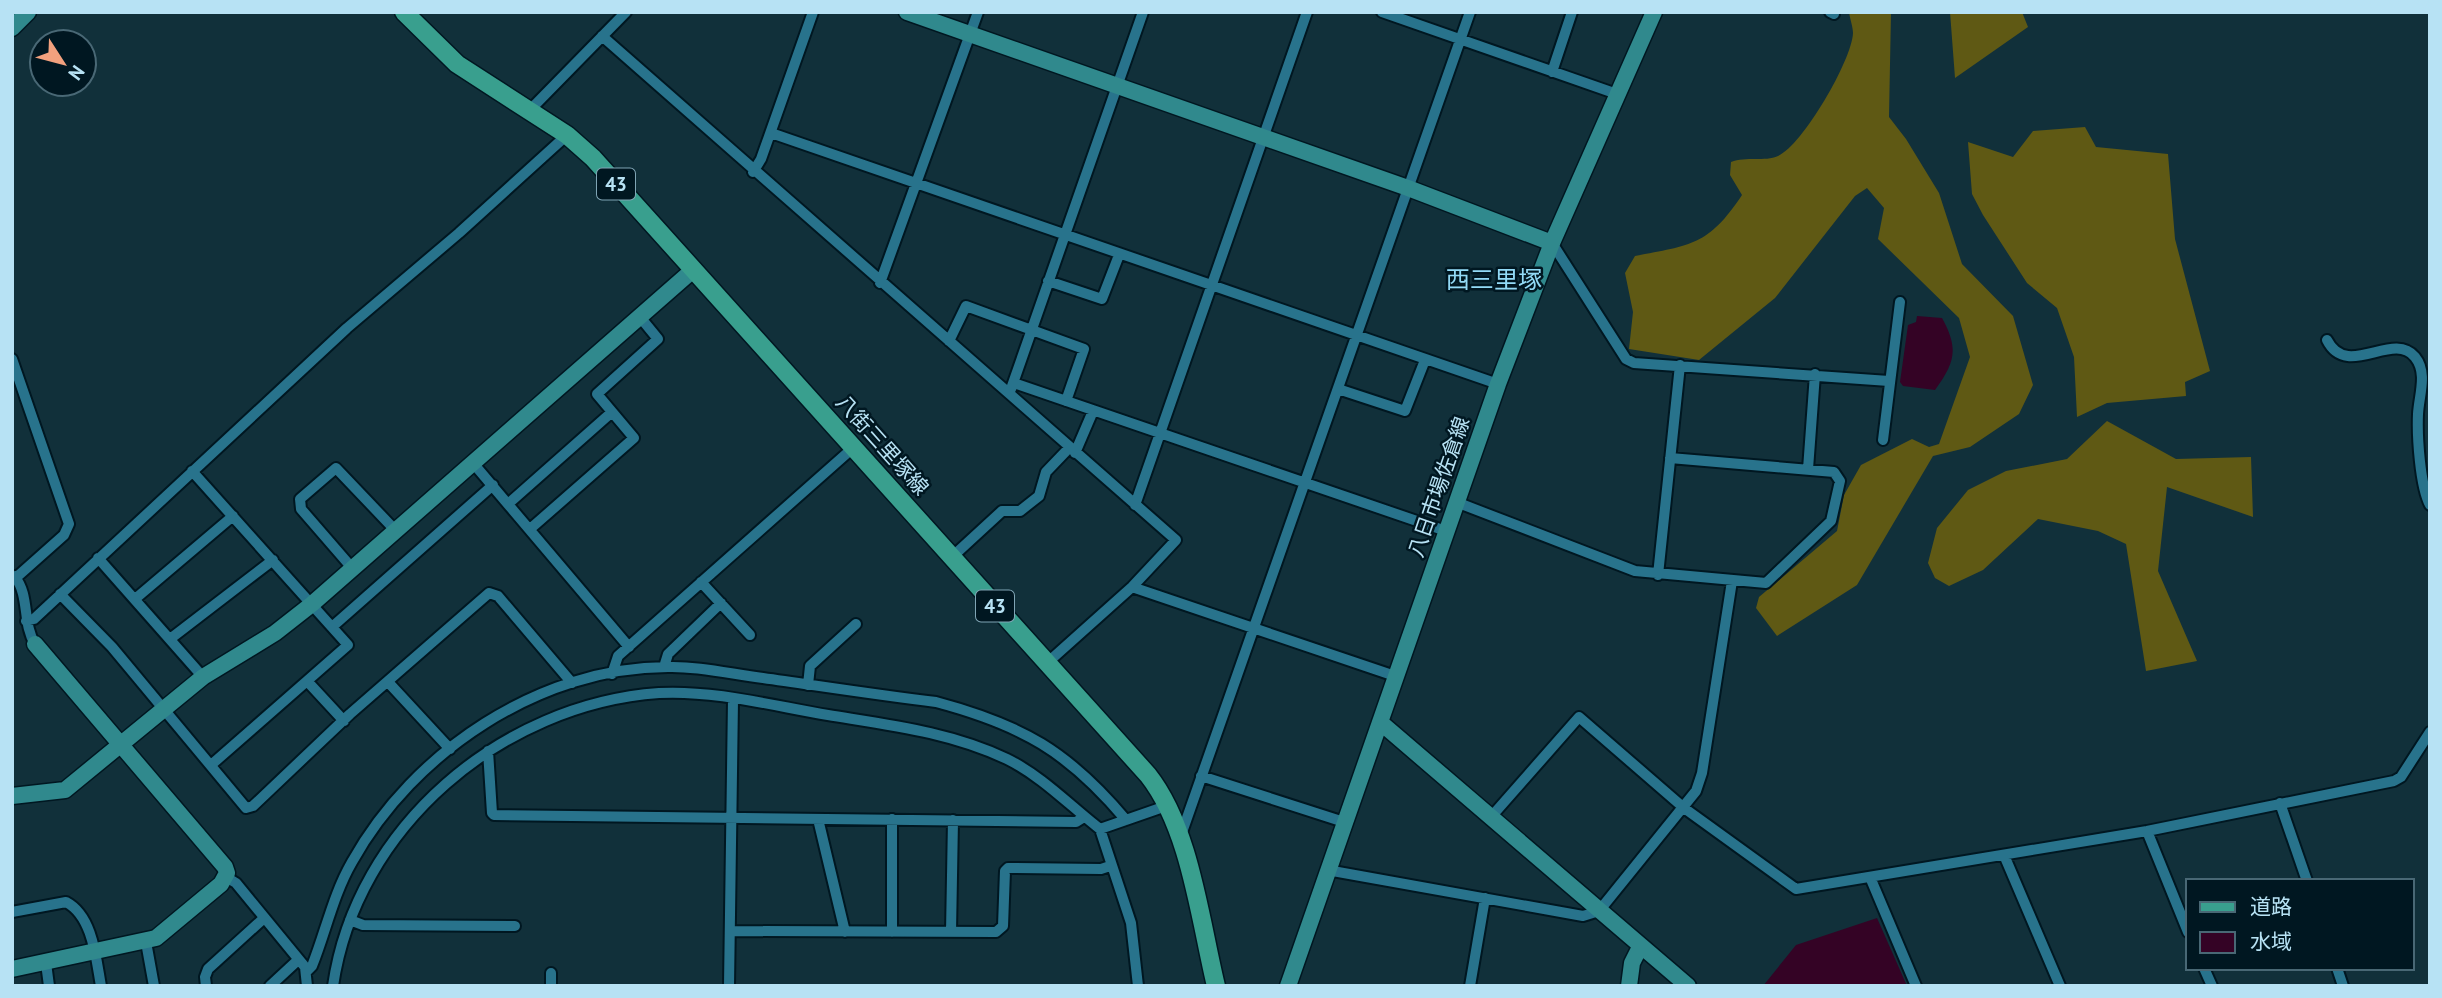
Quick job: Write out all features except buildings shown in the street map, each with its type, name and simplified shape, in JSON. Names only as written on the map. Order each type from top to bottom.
[{"type":"main road","name":"八街三里塚線","points":[[404,12],[432,43],[457,64],[567,135],[593,158],[1148,775],[1169,805],[1180,836],[1216,986]]},
{"type":"street","points":[[12,28],[28,12]]},
{"type":"street","points":[[528,111],[626,12]]},
{"type":"street","points":[[753,172],[771,132],[813,12]]},
{"type":"street","points":[[907,12],[1408,188],[1552,243],[1626,359],[1634,363],[1889,381]]},
{"type":"street","points":[[880,283],[978,12]]},
{"type":"street","points":[[1012,387],[1143,12]]},
{"type":"street","points":[[1135,505],[1307,12]]},
{"type":"street","points":[[1382,12],[1617,94]]},
{"type":"street","points":[[1180,836],[1470,12]]},
{"type":"street","points":[[1552,72],[1572,12]]},
{"type":"street","name":"八日市場佐倉線","points":[[1288,986],[1498,384],[1552,243],[1654,12]]},
{"type":"street","points":[[602,36],[880,283],[949,341],[1012,387],[1072,450],[1176,540],[1132,587],[1047,663]]},
{"type":"street","points":[[771,132],[1063,236],[1498,384]]},
{"type":"street","points":[[26,621],[34,619],[347,327],[459,233],[567,135]]},
{"type":"street","points":[[1048,281],[1102,299],[1119,255]]},
{"type":"street","points":[[12,796],[65,790],[203,677],[275,633],[313,604],[693,270]]},
{"type":"street","points":[[1883,440],[1900,302]]},
{"type":"street","points":[[949,341],[966,306],[1084,349],[1066,401]]},
{"type":"street","points":[[530,529],[634,438],[597,394],[658,339],[640,317]]},
{"type":"street","points":[[2327,340],[2336,352],[2348,356],[2402,349],[2415,357],[2422,368],[2417,416],[2425,493],[2430,505]]},
{"type":"street","points":[[12,359],[69,520],[64,535],[14,577],[21,585],[26,621],[35,644],[225,867],[226,877]]},
{"type":"street","points":[[1338,389],[1405,411],[1425,360]]},
{"type":"street","points":[[1658,575],[1680,365]]},
{"type":"street","points":[[1808,469],[1815,374]]},
{"type":"street","points":[[1012,387],[1066,401],[1446,531]]},
{"type":"street","points":[[952,557],[1003,511],[1020,511],[1038,496],[1046,471],[1072,450],[1093,411]]},
{"type":"street","points":[[508,503],[612,412]]},
{"type":"street","points":[[612,674],[615,659],[854,447]]},
{"type":"street","points":[[1456,502],[1635,571],[1766,583],[1831,522],[1840,481],[1834,472],[1670,458]]},
{"type":"street","points":[[473,463],[629,646]]},
{"type":"street","points":[[353,569],[301,509],[300,499],[336,468],[396,531]]},
{"type":"street","points":[[192,471],[348,645],[211,765]]},
{"type":"street","points":[[331,627],[493,485]]},
{"type":"street","points":[[135,599],[233,516]]},
{"type":"street","points":[[99,558],[203,677]]},
{"type":"street","points":[[170,639],[273,560]]},
{"type":"street","points":[[1327,870],[1583,916],[1599,911],[1693,797],[1702,773],[1732,581]]},
{"type":"street","points":[[701,582],[750,635]]},
{"type":"street","points":[[1132,587],[1395,676]]},
{"type":"street","points":[[60,594],[112,647],[243,806],[253,806],[344,721],[492,593],[572,683]]},
{"type":"street","points":[[664,667],[668,654],[721,603]]},
{"type":"street","points":[[808,685],[810,666],[856,624]]},
{"type":"street","points":[[307,986],[307,971],[315,960],[342,881],[366,839],[394,802],[450,749],[510,709],[572,683],[612,674],[664,667],[936,702],[985,716],[1054,749],[1098,787],[1126,820]]},
{"type":"street","points":[[307,681],[344,721]]},
{"type":"street","points":[[388,682],[450,749]]},
{"type":"street","points":[[334,986],[350,920],[371,876],[402,831],[445,784],[488,751],[550,719],[604,702],[661,693],[733,700],[936,733],[964,741],[1032,773],[1100,829],[1131,923],[1139,986]]},
{"type":"street","points":[[730,986],[733,700]]},
{"type":"street","points":[[1491,817],[1575,718],[1580,717],[1684,808],[1789,887],[1796,889],[2147,831],[2394,781],[2401,777],[2429,735]]},
{"type":"street","points":[[1380,722],[1688,986]]},
{"type":"street","points":[[488,751],[494,815],[1076,822],[1084,817]]},
{"type":"street","points":[[1202,776],[1344,822]]},
{"type":"street","points":[[2280,803],[2306,879]]},
{"type":"street","points":[[1100,829],[1169,805]]},
{"type":"street","points":[[818,819],[845,932]]},
{"type":"street","points":[[892,819],[892,932]]},
{"type":"street","points":[[951,932],[953,820]]},
{"type":"street","points":[[2147,831],[2186,927]]},
{"type":"street","points":[[2004,855],[2060,986]]},
{"type":"street","points":[[730,931],[1001,930],[1008,868],[1101,869],[1110,866]]},
{"type":"street","points":[[226,877],[236,883],[307,971]]},
{"type":"street","points":[[12,969],[146,942],[163,934],[226,877]]},
{"type":"street","points":[[1870,877],[1916,986]]},
{"type":"street","points":[[1469,986],[1485,898]]},
{"type":"street","points":[[12,912],[69,904],[91,936],[101,986]]},
{"type":"street","points":[[206,986],[208,969],[263,919]]},
{"type":"street","points":[[350,920],[363,925],[516,926]]},
{"type":"street","points":[[146,942],[155,986]]},
{"type":"street","points":[[1629,986],[1632,963],[1640,947]]},
{"type":"street","points":[[270,986],[298,960]]},
{"type":"street","points":[[46,963],[49,986]]},
{"type":"street","points":[[2205,970],[2212,986]]},
{"type":"street","points":[[551,973],[551,986]]},
{"type":"shaded area","points":[[1849,12],[1891,12],[1889,117],[1906,139],[1939,193],[1962,264],[2013,316],[2033,385],[2019,414],[1970,447],[1933,456],[1857,585],[1777,636],[1756,608],[1759,597],[1837,531],[1844,495],[1861,465],[1912,439],[1929,447],[1939,444],[1970,357],[1959,318],[1878,239],[1884,208],[1867,188],[1855,196],[1775,298],[1699,360],[1629,349],[1633,312],[1625,273],[1635,256],[1684,245],[1708,234],[1719,224],[1742,195],[1730,175],[1731,162],[1778,156],[1800,136],[1825,100],[1851,46],[1853,33]]},
{"type":"shaded area","points":[[1950,12],[2022,12],[2028,27],[1955,78]]},
{"type":"shaded area","points":[[2085,127],[2096,147],[2168,154],[2175,239],[2210,371],[2185,382],[2186,396],[2107,403],[2077,417],[2074,357],[2057,308],[2027,283],[1983,215],[1972,194],[1968,142],[2013,157],[2033,131]]},
{"type":"shaded area","points":[[2107,421],[2176,459],[2251,457],[2253,517],[2167,487],[2158,571],[2197,661],[2146,671],[2126,544],[2098,531],[2038,519],[1983,570],[1949,586],[1935,578],[1928,563],[1937,528],[1968,490],[2006,471],[2067,459]]},
{"type":"water","points":[[1917,316],[1942,318],[1951,338],[1953,347],[1950,363],[1935,390],[1903,386],[1900,382],[1908,325],[1916,322]]},
{"type":"water","points":[[1877,918],[1907,986],[1763,986],[1796,945]]},
{"type":"district","name":"西三里塚","points":[[1494,280]]}]
